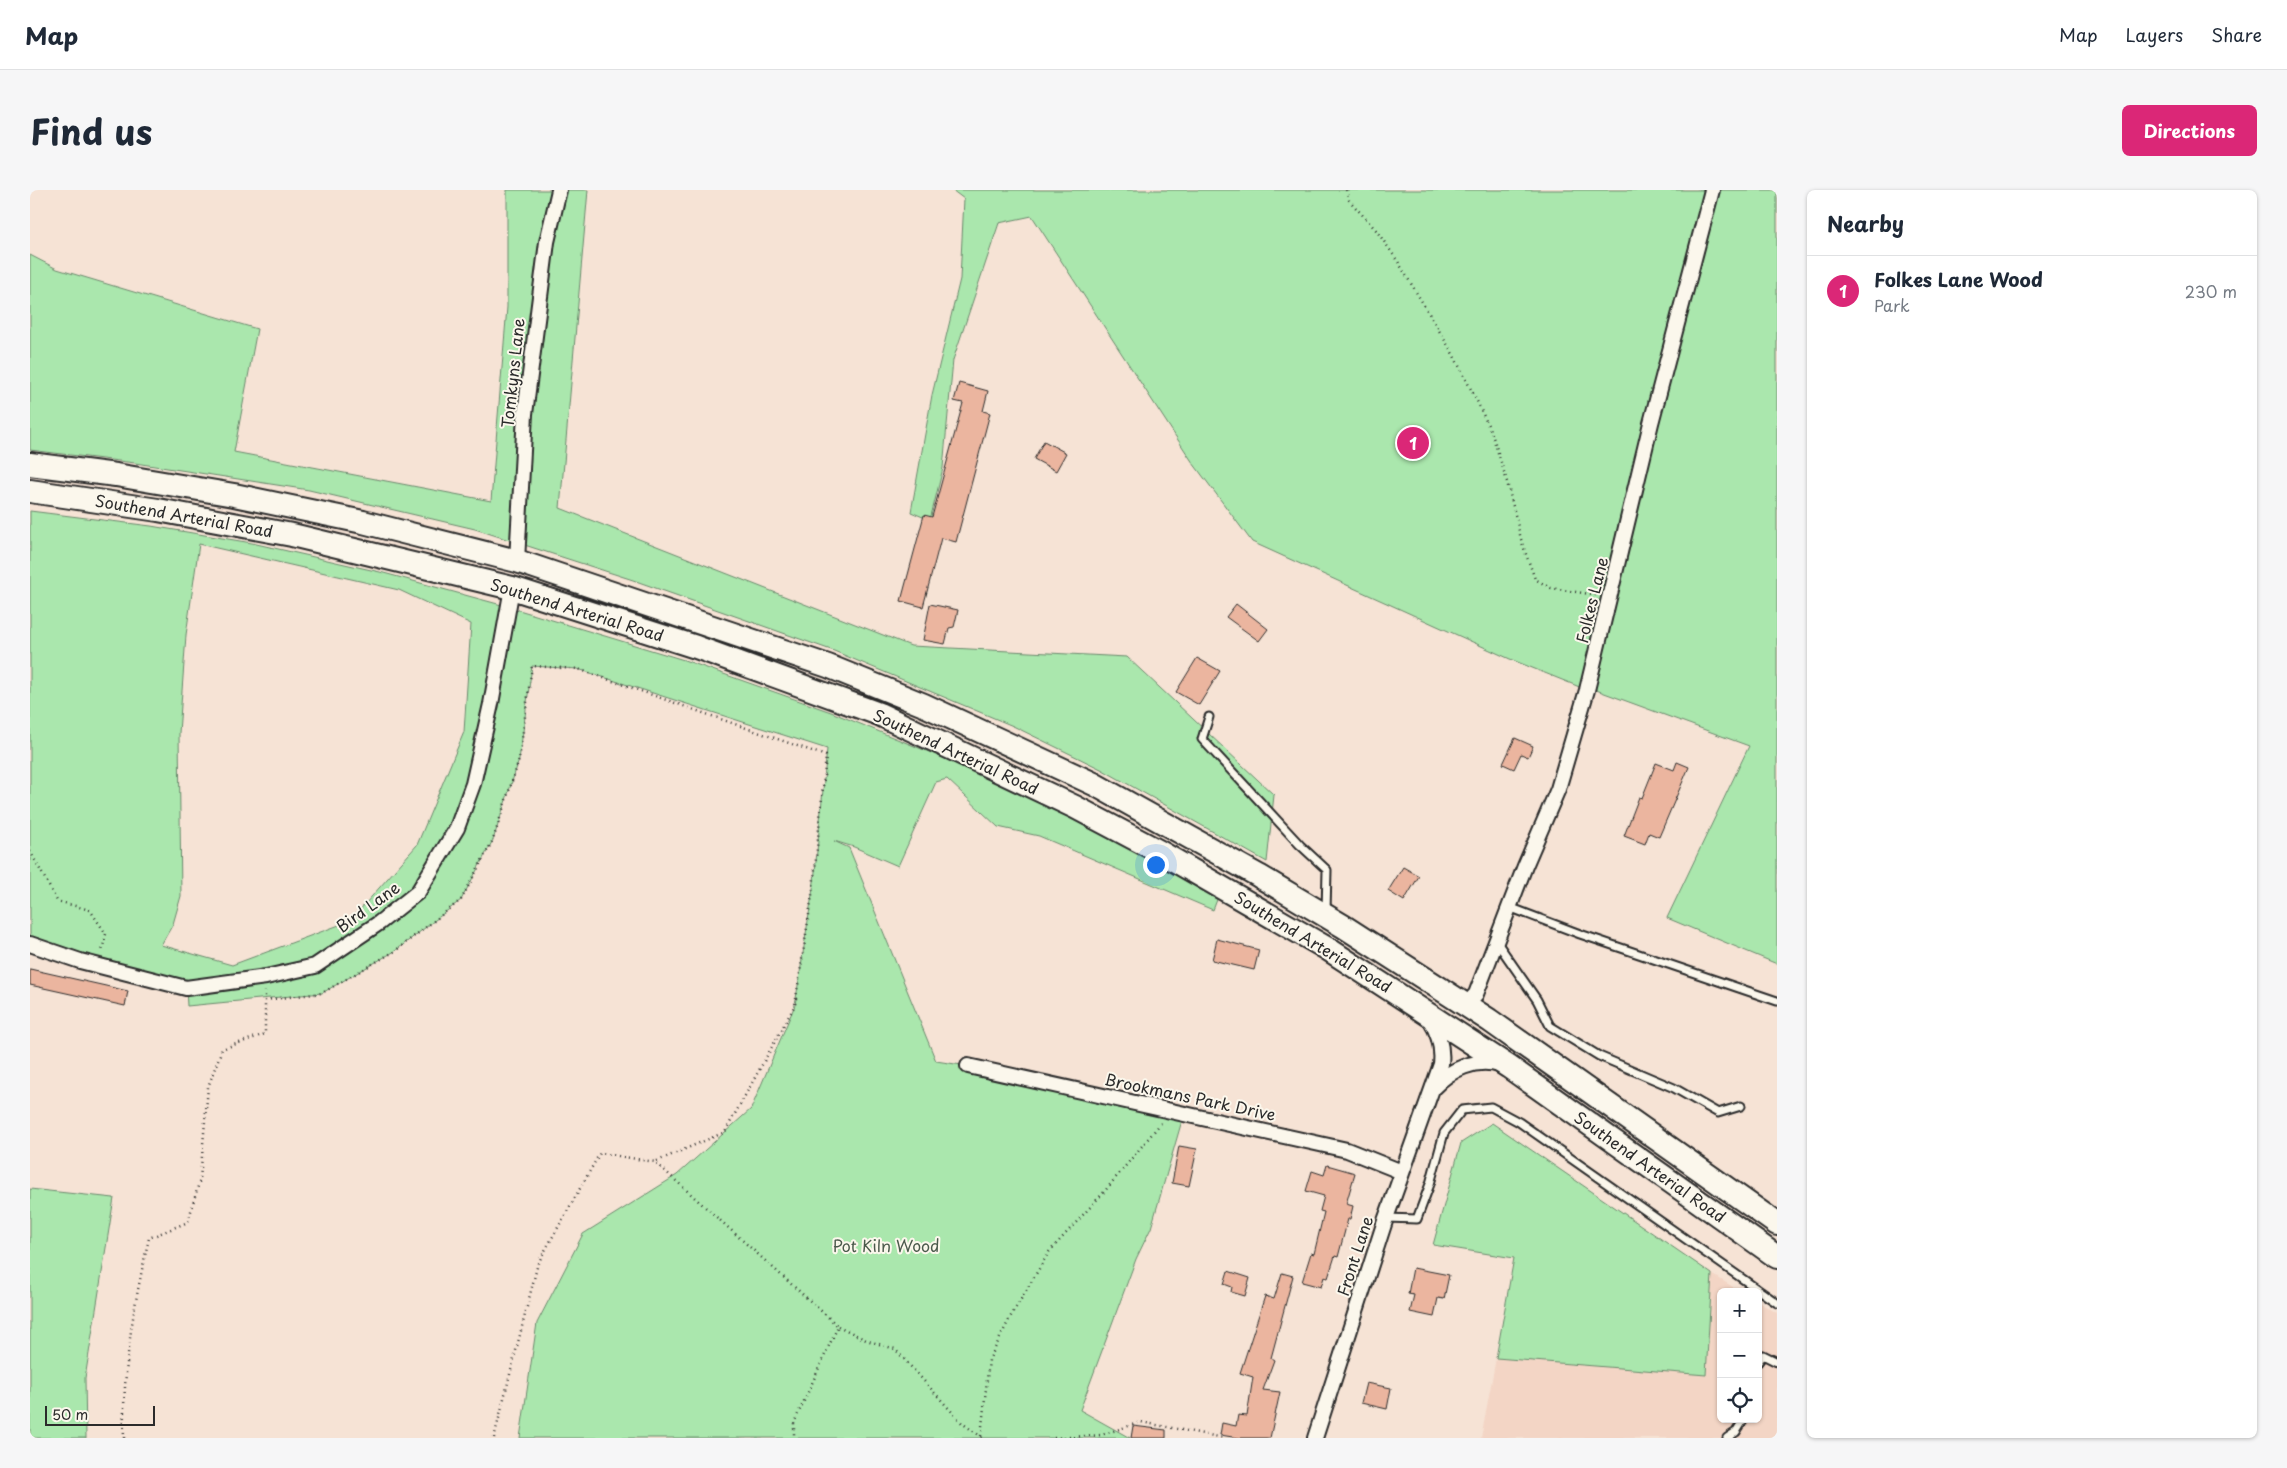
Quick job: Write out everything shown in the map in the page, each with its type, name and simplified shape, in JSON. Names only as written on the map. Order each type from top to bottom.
[{"type":"highway","name":"Southend Arterial Road","points":[[30,464],[116,475],[234,495],[363,522],[517,561],[828,666],[924,705],[1094,784],[1325,915],[1466,1005],[1777,1224]]},
{"type":"highway","name":"Southend Arterial Road","points":[[30,491],[158,510],[292,535],[512,588],[696,647],[879,714],[1075,808],[1160,852],[1312,939],[1509,1067],[1777,1257]]},
{"type":"street","name":"Tomkyns Lane","points":[[517,561],[525,414],[547,242],[559,190]]},
{"type":"street","name":"Folkes Lane","points":[[1466,1005],[1476,994],[1509,907],[1558,789],[1587,690],[1651,423],[1712,190]]},
{"type":"street","name":"Bird Lane","points":[[30,944],[98,966],[186,988],[266,977],[315,966],[379,923],[418,892],[457,828],[473,784],[491,704],[512,588]]},
{"type":"street","name":"Front Lane","points":[[1315,1438],[1386,1218],[1441,1064],[1439,1036],[1430,1020],[1408,1000]]},
{"type":"street","points":[[1433,1087],[1449,1074],[1468,1065],[1482,1063],[1509,1067]]},
{"type":"street","name":"Brookmans Park Drive","points":[[968,1066],[1347,1150],[1402,1172]]},
{"type":"lane","points":[[1209,716],[1202,739],[1300,845],[1327,870],[1325,915]]},
{"type":"lane","points":[[1509,907],[1580,934],[1777,1001]]},
{"type":"lane","points":[[1496,940],[1537,1000],[1550,1026],[1598,1056],[1674,1088],[1718,1113],[1741,1106]]},
{"type":"lane","points":[[1386,1218],[1418,1219],[1444,1133],[1462,1110],[1492,1107],[1519,1122],[1777,1303]]},
{"type":"lane","points":[[1762,1355],[1777,1362]]},
{"type":"lane","points":[[1727,1438],[1736,1432],[1742,1423]]},
{"type":"path","points":[[1346,190],[1350,200],[1376,230],[1397,260],[1453,354],[1476,399],[1492,434],[1506,478],[1522,544],[1535,579],[1551,588],[1569,592],[1611,596]]},
{"type":"path","points":[[265,1000],[322,993],[395,950],[461,900],[492,840],[519,760],[532,666],[578,670],[826,756],[812,889],[795,1005],[725,1132],[655,1162],[600,1153],[538,1262],[494,1438]]},
{"type":"path","points":[[30,851],[57,901],[90,910],[106,934],[98,966]]},
{"type":"path","points":[[124,1438],[123,1402],[138,1282],[149,1238],[188,1222],[200,1179],[208,1086],[222,1049],[265,1034],[266,977]]},
{"type":"path","points":[[655,1162],[838,1326],[866,1340],[896,1349],[962,1423],[982,1437],[989,1360],[1011,1316],[1049,1252],[1104,1192],[1172,1111]]},
{"type":"path","points":[[794,1438],[794,1423],[838,1326]]},
{"type":"path","points":[[1054,1438],[1101,1435],[1141,1422],[1224,1438]]},
{"type":"shaded area","points":[[1712,1274],[1735,1288],[1717,1288],[1717,1423],[1762,1423],[1762,1304],[1777,1313],[1777,1438],[1481,1438],[1496,1358],[1706,1375]]},
{"type":"green space","points":[[507,190],[588,190],[560,508],[911,646],[1127,657],[1274,795],[1267,862],[1101,769],[1013,726],[834,651],[633,580],[475,529],[309,490],[135,463],[30,450],[30,255],[57,269],[257,329],[234,452],[491,501],[507,307]]},
{"type":"green space","points":[[952,190],[1777,190],[1777,964],[1667,918],[1749,746],[1588,687],[1587,690],[1510,659],[1252,542],[1193,463],[1032,216],[999,223],[953,360],[943,468],[930,520],[911,512],[932,395],[960,279],[964,199]]},
{"type":"green space","name":"Pot Kiln Wood","points":[[30,511],[151,526],[252,543],[380,572],[509,607],[684,660],[831,712],[1000,781],[1220,892],[1213,910],[1039,836],[998,827],[947,779],[936,782],[898,866],[854,847],[834,841],[849,848],[936,1061],[968,1066],[1183,1117],[1151,1228],[1136,1259],[1080,1410],[1130,1438],[520,1438],[537,1323],[583,1234],[677,1175],[751,1109],[795,1005],[814,882],[827,749],[578,669],[532,666],[519,760],[493,840],[461,900],[395,951],[322,993],[187,1006],[186,988],[30,950]],"holes":[[[199,544],[399,590],[471,624],[464,732],[417,845],[350,921],[232,965],[161,945],[173,924],[181,896],[179,733],[186,635]]]},
{"type":"green space","points":[[1492,1123],[1712,1274],[1706,1375],[1496,1358],[1514,1258],[1433,1245],[1461,1143]]},
{"type":"green space","points":[[30,1189],[114,1198],[85,1378],[86,1438],[30,1438]]},
{"type":"building","points":[[959,383],[988,391],[983,411],[990,413],[956,542],[941,538],[923,607],[901,601],[924,515],[932,517],[963,403],[954,401]]},
{"type":"building","points":[[1044,441],[1066,453],[1056,471],[1034,459]]},
{"type":"building","points":[[930,604],[958,610],[954,627],[949,628],[945,644],[923,640]]},
{"type":"building","points":[[1236,604],[1268,629],[1259,641],[1226,617]]},
{"type":"building","points":[[1197,658],[1220,671],[1199,705],[1176,692]]},
{"type":"building","points":[[1515,738],[1533,746],[1528,757],[1521,754],[1514,769],[1503,764]]},
{"type":"building","points":[[1677,762],[1689,767],[1659,837],[1649,833],[1645,844],[1624,836],[1639,797],[1642,798],[1656,763],[1674,770]]},
{"type":"building","points":[[1403,867],[1419,876],[1404,901],[1388,891]]},
{"type":"building","points":[[1217,939],[1259,950],[1254,970],[1212,960]]},
{"type":"building","points":[[30,969],[128,991],[125,1006],[30,985]]},
{"type":"building","points":[[1179,1146],[1197,1149],[1189,1186],[1172,1183]]},
{"type":"building","points":[[1327,1165],[1355,1173],[1346,1204],[1353,1206],[1350,1219],[1348,1219],[1338,1257],[1335,1256],[1328,1278],[1324,1277],[1321,1287],[1302,1282],[1311,1253],[1314,1254],[1324,1212],[1320,1211],[1324,1196],[1306,1191],[1312,1171],[1324,1175]]},
{"type":"building","points":[[1413,1268],[1449,1275],[1444,1299],[1438,1298],[1434,1317],[1410,1312],[1414,1295],[1408,1294]]},
{"type":"building","points":[[1228,1271],[1250,1278],[1245,1296],[1231,1292],[1232,1287],[1224,1284]]},
{"type":"building","points":[[1282,1273],[1293,1276],[1271,1358],[1274,1360],[1263,1390],[1280,1392],[1270,1438],[1239,1438],[1220,1435],[1222,1423],[1236,1426],[1238,1415],[1247,1416],[1253,1377],[1240,1373],[1265,1296],[1274,1299]]},
{"type":"building","points":[[1366,1383],[1391,1388],[1387,1409],[1361,1403]]},
{"type":"building","points":[[1133,1426],[1166,1430],[1166,1438],[1131,1438]]},
{"type":"place","name":"Folkes Lane Wood","points":[[1413,443]]}]
